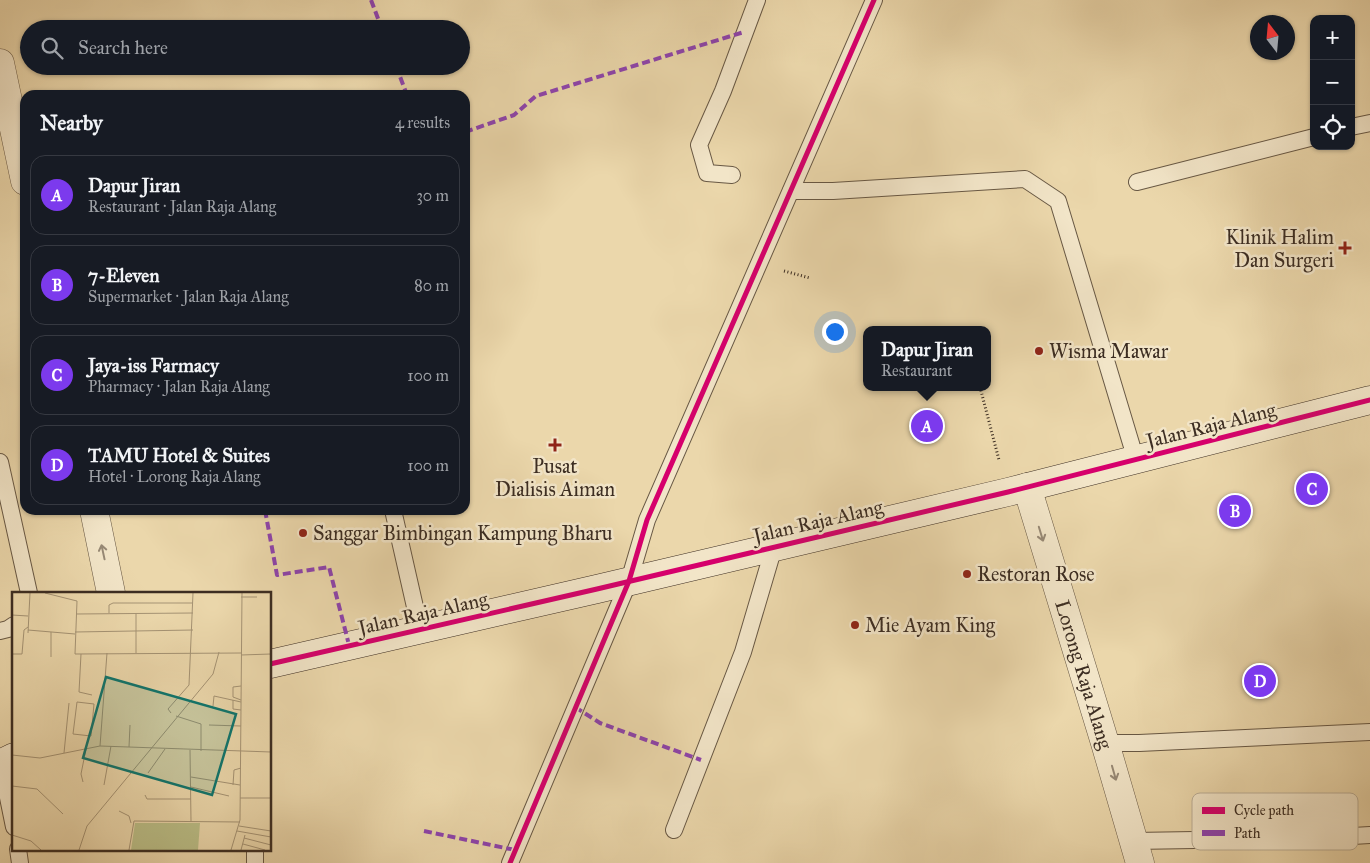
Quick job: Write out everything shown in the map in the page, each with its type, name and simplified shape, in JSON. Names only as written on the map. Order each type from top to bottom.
[{"type":"street","points":[[0,63],[20,157]]},
{"type":"street","name":"Jalan Raja Alang","points":[[271,664],[1018,490],[1370,400]]},
{"type":"street","name":"Lorong Raja Alang","points":[[1018,490],[1105,743],[1136,852]]},
{"type":"street","points":[[95,515],[112,592]]},
{"type":"lane","points":[[732,176],[707,173],[699,146],[723,91],[757,0]]},
{"type":"lane","points":[[510,863],[629,581],[647,520],[874,0]]},
{"type":"lane","points":[[1355,126],[1370,122]]},
{"type":"lane","points":[[1137,182],[1310,138]]},
{"type":"lane","points":[[791,191],[833,191],[1025,179],[1058,201],[1136,460]]},
{"type":"lane","points":[[0,462],[30,592]]},
{"type":"lane","points":[[394,515],[420,629]]},
{"type":"lane","points":[[674,830],[743,652],[774,547]]},
{"type":"lane","points":[[0,631],[12,626]]},
{"type":"lane","points":[[1105,743],[1370,732]]},
{"type":"lane","points":[[5,761],[12,812]]},
{"type":"lane","points":[[1136,852],[1192,848]]},
{"type":"lane","points":[[18,850],[20,863]]},
{"type":"lane","points":[[255,850],[255,863]]},
{"type":"path","points":[[796,274],[810,278]]},
{"type":"path","points":[[981,391],[1018,490]]},
{"type":"marked path","points":[[371,0],[379,20]]},
{"type":"marked path","points":[[470,130],[514,115],[536,96],[744,32]]},
{"type":"marked path","points":[[399,75],[405,90]]},
{"type":"marked path","points":[[266,515],[277,575],[329,567],[349,645]]},
{"type":"marked path","points":[[575,707],[600,723],[701,760]]},
{"type":"marked path","points":[[424,831],[515,850]]},
{"type":"cycle path","points":[[510,863],[629,581],[647,520],[874,0]]},
{"type":"cycle path","points":[[271,664],[1008,492],[1370,400]]},
{"type":"place","name":"Klinik Halim Dan Surgeri","points":[[1345,248]]},
{"type":"place","name":"Wisma Mawar","points":[[1039,351]]},
{"type":"place","name":"Dapur Jiran","points":[[927,426]]},
{"type":"place","name":"Pusat Dialisis Aiman","points":[[555,445]]},
{"type":"place","name":"Jaya-iss Farmacy","points":[[1312,489]]},
{"type":"place","name":"7-Eleven","points":[[1235,511]]},
{"type":"place","name":"Sanggar Bimbingan Kampung Bharu","points":[[303,533]]},
{"type":"place","name":"Restoran Rose","points":[[967,574]]},
{"type":"place","name":"Mie Ayam King","points":[[855,625]]},
{"type":"place","name":"TAMU Hotel & Suites","points":[[1260,681]]}]
